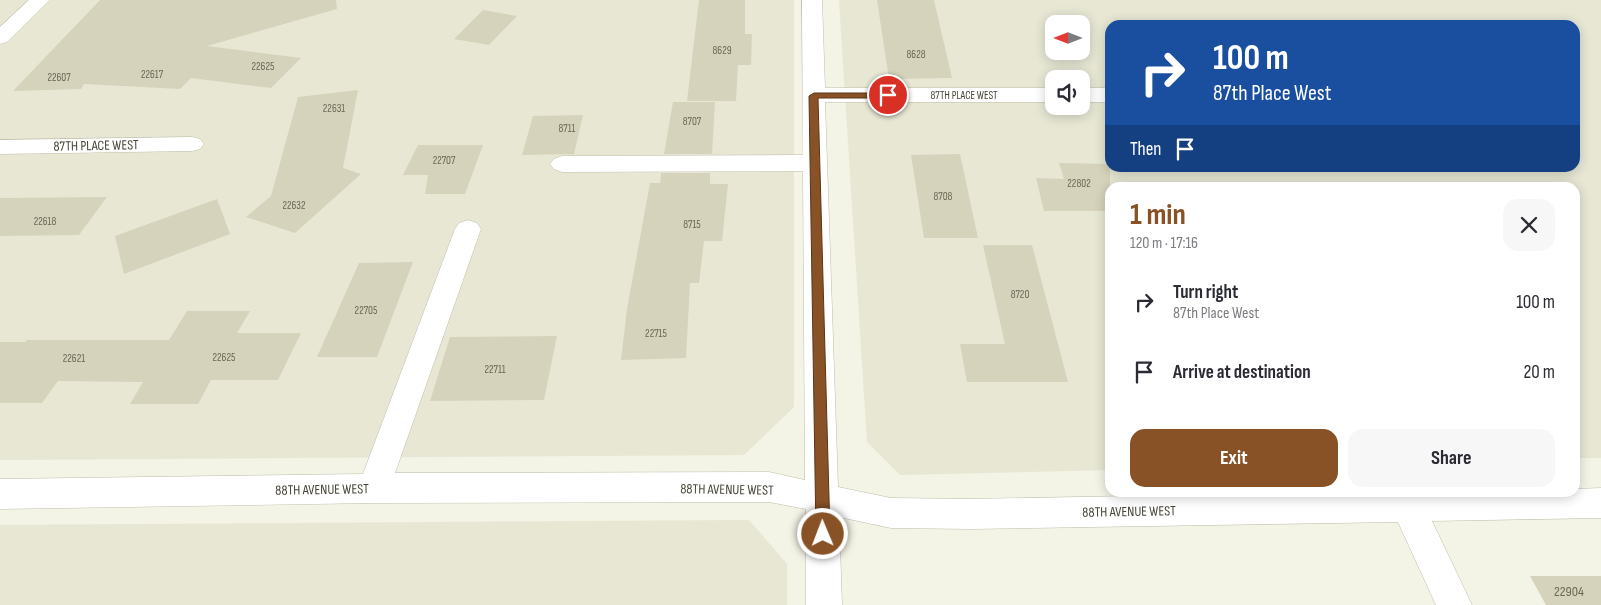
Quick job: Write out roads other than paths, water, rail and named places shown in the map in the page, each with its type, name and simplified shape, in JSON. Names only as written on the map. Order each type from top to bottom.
[{"type":"street","points":[[0,38],[40,0]]},
{"type":"street","points":[[812,0],[824,605]]},
{"type":"street","name":"87TH PLACE WEST","points":[[814,96],[1045,95]]},
{"type":"street","points":[[1090,95],[1105,95]]},
{"type":"street","name":"87TH PLACE WEST","points":[[0,147],[192,144]]},
{"type":"street","points":[[562,164],[815,163]]},
{"type":"street","points":[[374,488],[468,229]]},
{"type":"street","name":"88TH AVENUE WEST","points":[[0,494],[374,488],[768,487],[892,513],[961,514],[1601,503]]},
{"type":"street","points":[[1407,505],[1454,605]]}]
